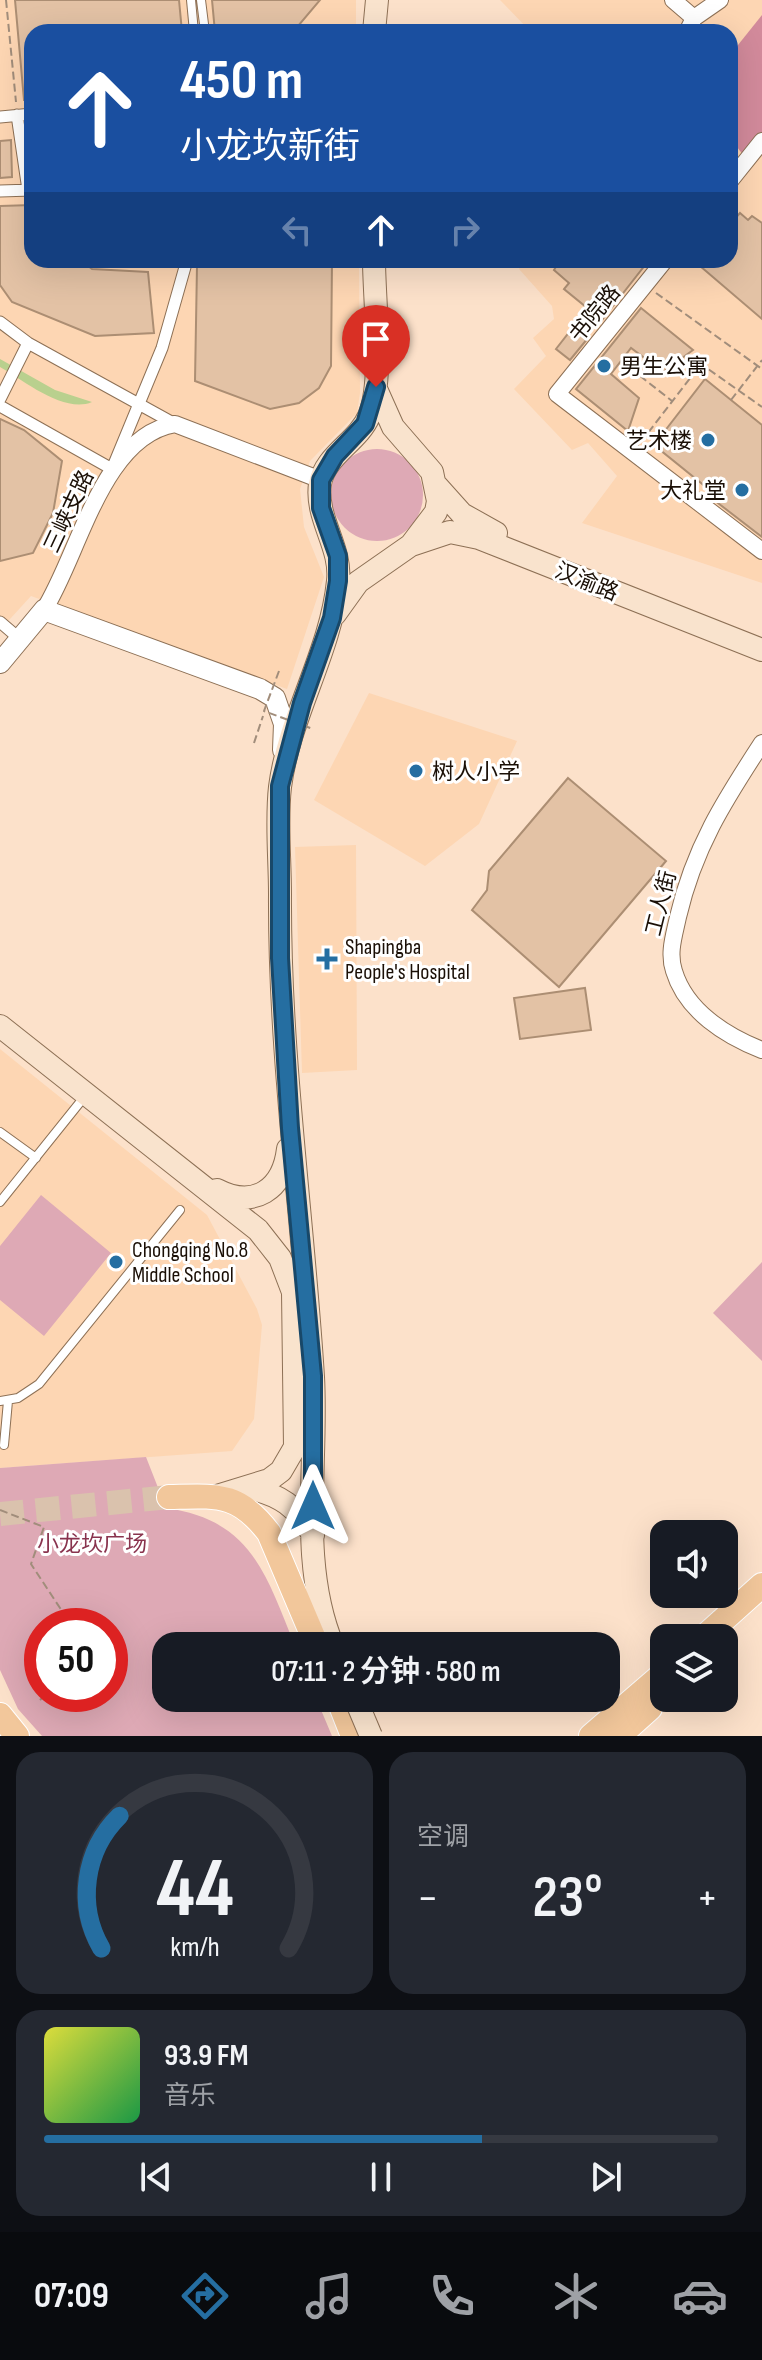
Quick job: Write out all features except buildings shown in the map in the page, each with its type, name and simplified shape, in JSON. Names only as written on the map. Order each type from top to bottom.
[{"type":"main road","points":[[368,0],[371,24]]},
{"type":"main road","points":[[373,24],[377,0]]},
{"type":"main road","points":[[324,1632],[313,1535],[313,1376],[290,1128],[280,958],[280,786],[302,703],[332,618],[338,556],[321,508],[321,480],[335,456],[365,424],[376,387],[374,268]]},
{"type":"main road","name":"汉渝路","points":[[376,387],[393,427],[425,461],[436,485],[453,506],[488,529],[762,636]]},
{"type":"main road","points":[[332,618],[368,572],[411,545],[436,512],[436,485]]},
{"type":"main road","name":"汉渝路","points":[[411,545],[450,532],[479,538],[762,650]]},
{"type":"main road","points":[[0,1026],[271,1244],[293,1292],[295,1447],[281,1471],[246,1488],[217,1496],[169,1497]]},
{"type":"main road","points":[[194,1179],[242,1199],[263,1192],[282,1174],[290,1128]]},
{"type":"main road","points":[[246,1488],[268,1492],[284,1500],[299,1511],[313,1535],[301,1606]]},
{"type":"main road","points":[[217,1496],[246,1508],[263,1526],[301,1606],[319,1632]]},
{"type":"main road","points":[[719,1624],[762,1585]]},
{"type":"main road","points":[[738,1627],[762,1605]]},
{"type":"main road","points":[[591,1736],[650,1685]]},
{"type":"main road","points":[[619,1736],[650,1708]]},
{"type":"main road","points":[[344,1712],[353,1736]]},
{"type":"main road","points":[[361,1712],[371,1736]]},
{"type":"main road","points":[[0,1715],[17,1736]]},
{"type":"street","points":[[673,0],[689,24]]},
{"type":"street","points":[[691,24],[720,0]]},
{"type":"street","points":[[17,115],[24,155]]},
{"type":"street","points":[[0,117],[24,115]]},
{"type":"street","points":[[738,171],[762,141]]},
{"type":"street","points":[[738,159],[744,164]]},
{"type":"street","points":[[0,191],[24,190]]},
{"type":"street","points":[[0,406],[112,469],[162,348],[185,268]]},
{"type":"street","name":"书院路","points":[[633,452],[557,394],[659,268]]},
{"type":"street","points":[[0,322],[28,343],[175,424],[321,480]]},
{"type":"street","points":[[0,399],[28,343]]},
{"type":"street","name":"三峡支路","points":[[44,610],[112,469],[146,434],[175,424]]},
{"type":"street","points":[[633,452],[762,551]]},
{"type":"street","points":[[0,663],[44,610],[260,689],[275,698],[284,724],[280,786]]},
{"type":"street","points":[[0,622],[21,640]]},
{"type":"street","name":"工人街","points":[[762,743],[702,843],[686,882],[670,950],[679,982],[700,1013],[721,1030],[762,1050]]},
{"type":"lane","points":[[191,0],[193,24]]},
{"type":"lane","points":[[201,0],[204,24]]},
{"type":"lane","points":[[0,1202],[86,1095]]},
{"type":"lane","points":[[0,1132],[36,1158]]},
{"type":"lane","points":[[4,1445],[4,1401],[28,1393],[39,1384],[180,1210]]},
{"type":"path","points":[[6,0],[17,115]]},
{"type":"path","points":[[645,285],[762,369]]},
{"type":"path","points":[[731,400],[762,360]]},
{"type":"path","points":[[621,361],[672,402]]},
{"type":"path","points":[[633,452],[701,364],[762,407]]},
{"type":"path","points":[[254,743],[279,671]]},
{"type":"path","points":[[264,711],[313,729]]},
{"type":"path","points":[[0,1510],[44,1527],[31,1564],[60,1608]]},
{"type":"shaded area","points":[[0,0],[356,0],[356,24],[24,24],[24,268],[359,268],[360,393],[357,413],[310,461],[300,489],[304,527],[324,577],[287,689],[31,596],[0,630]]},
{"type":"shaded area","points":[[500,0],[762,0],[762,583],[582,523],[617,476],[588,443],[572,450],[514,389],[546,356],[533,338],[554,319],[552,306],[520,268],[738,268],[738,24],[523,24]]},
{"type":"shaded area","points":[[762,15],[762,134],[744,156],[738,148],[738,45]]},
{"type":"shaded area","points":[[0,359],[55,390],[92,402],[69,403],[44,394],[0,367]]},
{"type":"shaded area","name":"树人小学","points":[[369,693],[517,741],[479,824],[425,866],[314,800]]},
{"type":"shaded area","name":"Shapingba People's Hospital","points":[[356,845],[357,1070],[302,1073],[295,847]]},
{"type":"shaded area","name":"Chongqing No.8 Middle School","points":[[0,1049],[207,1215],[257,1309],[262,1325],[254,1419],[232,1451],[0,1468]]},
{"type":"green space","points":[[377,449],[395,453],[409,463],[419,477],[423,495],[419,513],[409,527],[395,537],[377,541],[359,537],[345,527],[335,513],[331,495],[335,477],[345,463],[359,453]]},
{"type":"green space","points":[[41,1195],[111,1253],[44,1336],[0,1300],[0,1246]]},
{"type":"green space","points":[[762,1262],[762,1361],[713,1313]]},
{"type":"green space","name":"小龙坎广场","points":[[146,1457],[166,1508],[195,1514],[218,1525],[237,1538],[252,1555],[275,1596],[289,1632],[152,1632],[152,1712],[322,1712],[332,1736],[42,1736],[18,1709],[0,1670],[0,1468]]},
{"type":"tunnel","points":[[0,1514],[169,1497]]},
{"type":"place","name":"男生公寓","points":[[604,366]]},
{"type":"place","name":"艺术楼","points":[[708,440]]},
{"type":"place","name":"大礼堂","points":[[742,490]]},
{"type":"place","name":"树人小学","points":[[416,771]]},
{"type":"place","name":"Shapingba People's Hospital","points":[[327,959]]},
{"type":"place","name":"Chongqing No.8 Middle School","points":[[116,1262]]},
{"type":"route","points":[[313,1506],[313,1376],[290,1128],[280,958],[280,786],[302,703],[332,618],[338,581],[338,556],[321,508],[321,480],[335,456],[365,424],[371,413],[376,387]]}]
